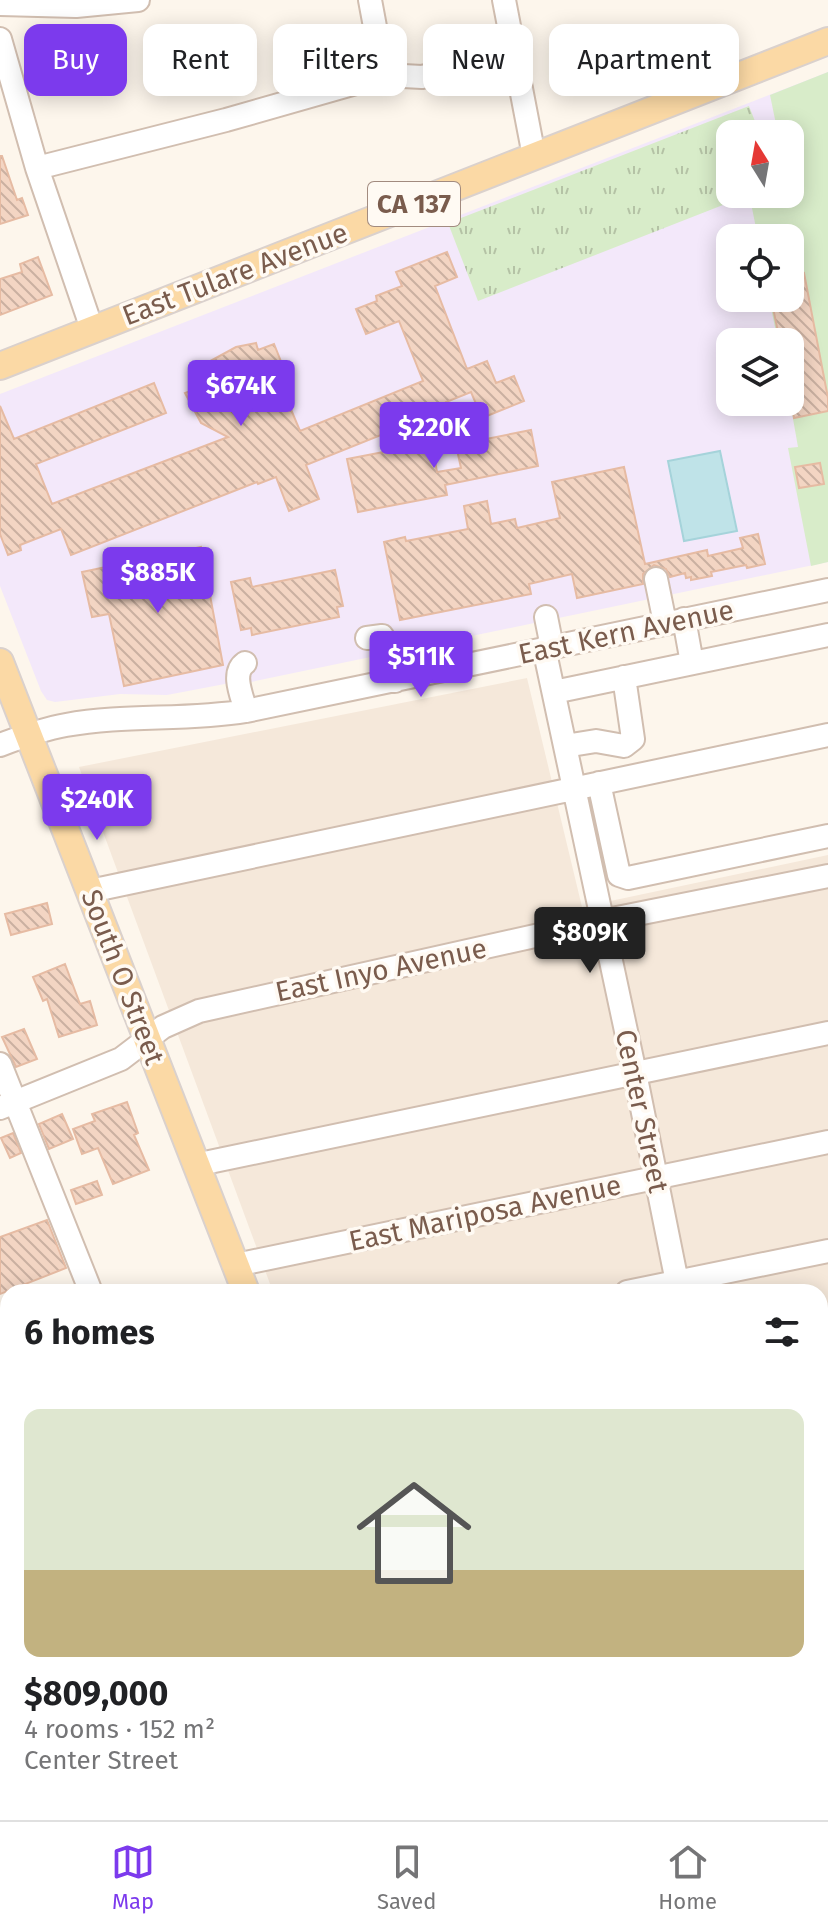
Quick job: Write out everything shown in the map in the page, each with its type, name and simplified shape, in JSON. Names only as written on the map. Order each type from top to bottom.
[{"type":"main road","name":"East Tulare Avenue","points":[[0,366],[828,41]]},
{"type":"main road","name":"South O Street","points":[[0,662],[243,1284]]},
{"type":"street","points":[[0,4],[76,6],[138,0]]},
{"type":"street","points":[[370,0],[374,24]]},
{"type":"street","points":[[504,0],[509,24]]},
{"type":"street","points":[[0,39],[37,168],[92,329]]},
{"type":"street","points":[[37,168],[310,96]]},
{"type":"street","points":[[523,96],[534,156]]},
{"type":"street","points":[[656,579],[692,663]]},
{"type":"street","name":"East Kern Avenue","points":[[0,745],[66,725],[191,718],[246,711],[828,590]]},
{"type":"street","name":"Center Street","points":[[546,617],[554,692],[677,1284]]},
{"type":"street","points":[[554,692],[828,635]]},
{"type":"street","points":[[367,638],[382,636],[395,681]]},
{"type":"street","points":[[245,663],[237,673],[246,711]]},
{"type":"street","points":[[565,746],[596,741],[624,746],[633,739],[624,677]]},
{"type":"street","points":[[90,891],[828,735]]},
{"type":"street","points":[[599,783],[619,875],[628,878],[828,836]]},
{"type":"street","points":[[587,852],[613,845]]},
{"type":"street","name":"East Inyo Avenue","points":[[7,1105],[121,1059],[163,1027],[187,1016],[242,1000],[602,921],[828,876]]},
{"type":"street","points":[[195,1165],[828,1033]]},
{"type":"street","points":[[0,1064],[7,1105],[87,1284]]},
{"type":"street","name":"East Mariposa Avenue","points":[[236,1265],[828,1142]]},
{"type":"street","points":[[690,1284],[828,1251]]},
{"type":"shaded area","points":[[828,72],[828,562],[246,683],[230,683],[167,695],[120,694],[55,702],[47,700],[41,691],[0,586],[0,394]]},
{"type":"shaded area","points":[[527,678],[582,907],[828,855],[828,1284],[270,1284],[79,767]]},
{"type":"green space","points":[[828,72],[828,562],[811,566],[788,448],[798,447],[792,416],[804,416],[804,328],[775,328],[772,312],[804,312],[804,224],[755,224],[752,208],[804,208],[804,120],[775,120],[770,95]]},
{"type":"green space","points":[[749,106],[754,120],[716,120],[716,208],[478,301],[448,223]]},
{"type":"water","points":[[720,451],[737,531],[684,541],[668,461]]},
{"type":"building","points":[[0,156],[17,200],[22,198],[28,215],[0,224]]},
{"type":"building","points":[[447,252],[457,277],[435,286],[467,369],[487,361],[496,383],[514,376],[524,401],[482,418],[471,392],[446,402],[453,418],[437,424],[433,414],[306,465],[319,499],[289,511],[276,477],[71,555],[61,529],[20,545],[21,550],[8,555],[0,534],[0,406],[14,439],[154,383],[166,413],[36,464],[52,504],[228,437],[201,423],[185,393],[196,389],[192,378],[206,372],[203,365],[236,347],[256,343],[258,350],[274,344],[290,384],[282,388],[300,431],[423,381],[399,321],[366,334],[356,309],[377,301],[376,296],[402,286],[396,272]]},
{"type":"building","points":[[38,257],[52,295],[0,315],[0,279],[22,272],[20,264]]},
{"type":"building","points":[[804,273],[828,411],[804,416],[804,328],[777,328],[774,312],[804,312]]},
{"type":"building","points":[[531,430],[538,466],[445,485],[447,495],[358,512],[347,459],[415,446],[418,453],[433,450],[437,472],[461,468],[456,445]]},
{"type":"building","points":[[820,463],[824,484],[799,488],[795,467]]},
{"type":"building","points":[[624,467],[645,564],[707,550],[708,556],[743,548],[740,538],[758,534],[765,564],[711,572],[712,576],[691,580],[691,577],[686,578],[685,573],[670,577],[666,569],[654,565],[643,574],[643,584],[577,598],[572,574],[529,584],[531,594],[400,620],[384,542],[468,529],[464,506],[487,501],[491,524],[515,519],[517,528],[560,518],[552,482]]},
{"type":"building","points":[[201,547],[223,665],[124,686],[109,614],[92,617],[82,572]]},
{"type":"building","points":[[335,570],[343,606],[337,607],[339,617],[252,635],[251,628],[241,630],[231,582],[250,578],[252,587]]},
{"type":"building","points":[[47,903],[52,924],[11,935],[5,914]]},
{"type":"building","points":[[65,964],[80,1004],[90,1001],[97,1025],[59,1037],[47,999],[43,1001],[33,977]]},
{"type":"building","points":[[24,1029],[37,1059],[16,1067],[2,1037]]},
{"type":"building","points":[[127,1102],[138,1133],[134,1135],[149,1170],[113,1184],[98,1148],[82,1154],[73,1129],[95,1121],[92,1114]]},
{"type":"building","points":[[62,1114],[73,1139],[49,1149],[39,1124]]},
{"type":"building","points":[[13,1133],[21,1153],[10,1158],[1,1138]]},
{"type":"building","points":[[97,1181],[102,1195],[76,1204],[71,1190]]},
{"type":"building","points":[[47,1220],[66,1268],[25,1284],[0,1284],[0,1237]]}]
